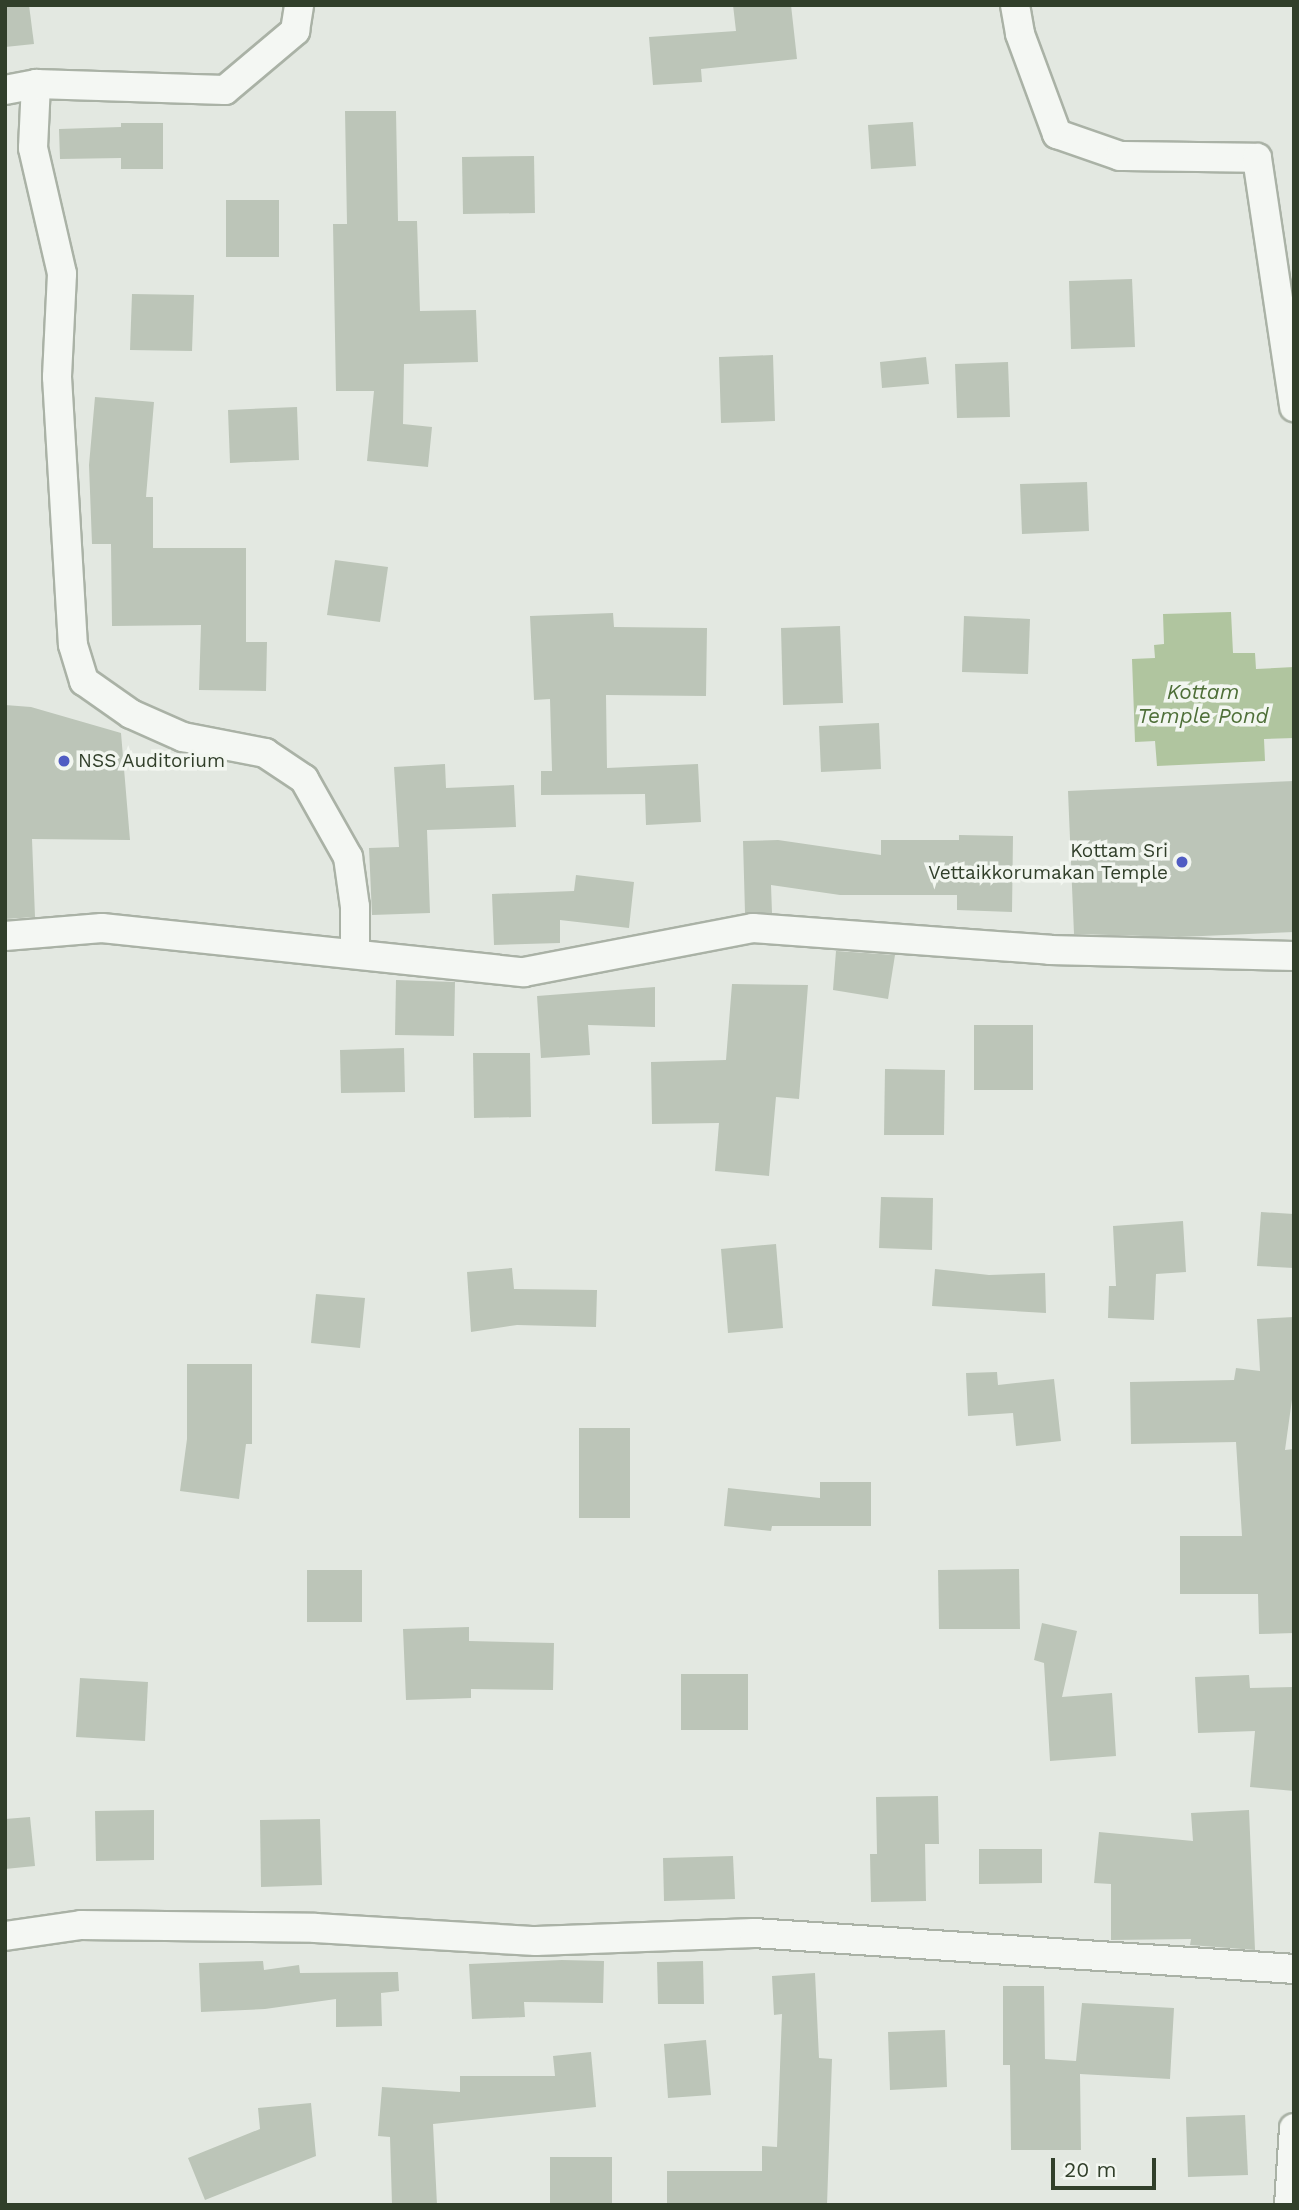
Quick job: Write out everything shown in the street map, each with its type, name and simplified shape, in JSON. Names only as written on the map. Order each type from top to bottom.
[{"type":"street","points":[[5,89],[36,84],[225,90],[295,31],[299,5]]},
{"type":"street","points":[[1015,5],[1020,34],[1057,134],[1120,156],[1257,158],[1294,407]]},
{"type":"street","points":[[36,84],[33,148],[62,274],[57,377],[73,645],[84,681],[131,714],[183,737],[265,753],[304,779],[348,857],[355,907],[355,954]]},
{"type":"street","points":[[5,936],[103,928],[524,972],[753,928],[1050,950],[1294,956]]},
{"type":"street","points":[[5,1936],[81,1925],[315,1928],[536,1941],[754,1933],[1294,1969]]},
{"type":"street","points":[[1289,2205],[1294,2128]]},
{"type":"water","name":"Kottam Temple Pond","points":[[1231,612],[1233,653],[1255,653],[1256,669],[1294,667],[1294,738],[1264,739],[1265,761],[1157,766],[1155,741],[1135,742],[1132,659],[1155,658],[1154,645],[1164,644],[1163,614]]},
{"type":"building","points":[[5,5],[29,5],[34,44],[5,47]]},
{"type":"building","points":[[733,5],[791,5],[797,59],[701,69],[702,82],[653,85],[649,37],[736,31]]},
{"type":"building","points":[[345,111],[396,111],[398,221],[417,221],[420,311],[476,310],[478,362],[404,364],[403,424],[432,427],[428,467],[367,461],[374,391],[336,391],[333,224],[347,224]]},
{"type":"building","points":[[913,122],[916,166],[871,169],[868,125]]},
{"type":"building","points":[[121,123],[163,123],[163,169],[121,169],[121,158],[60,159],[59,129],[121,127]]},
{"type":"building","points":[[534,156],[535,213],[463,214],[462,157]]},
{"type":"building","points":[[226,200],[279,200],[279,257],[226,257]]},
{"type":"building","points":[[1132,279],[1135,347],[1071,349],[1069,281]]},
{"type":"building","points":[[132,294],[194,295],[192,351],[130,350]]},
{"type":"building","points":[[773,355],[775,421],[721,423],[719,357]]},
{"type":"building","points":[[926,357],[929,384],[882,388],[880,362]]},
{"type":"building","points":[[1008,362],[1010,417],[957,418],[955,364]]},
{"type":"building","points":[[95,397],[154,402],[146,497],[153,497],[153,548],[246,548],[246,642],[267,642],[266,691],[199,690],[201,625],[112,626],[111,544],[92,544],[89,465]]},
{"type":"building","points":[[297,407],[299,460],[230,463],[228,410]]},
{"type":"building","points":[[1087,482],[1089,531],[1022,534],[1020,484]]},
{"type":"building","points":[[335,560],[388,567],[380,622],[327,615]]},
{"type":"building","points":[[613,613],[614,627],[707,628],[706,696],[606,695],[607,768],[698,764],[701,822],[646,825],[645,794],[541,795],[541,771],[552,771],[550,699],[534,700],[530,616]]},
{"type":"building","points":[[964,616],[1030,619],[1028,674],[962,672]]},
{"type":"building","points":[[840,626],[843,703],[783,705],[781,628]]},
{"type":"building","name":"NSS Auditorium","points":[[5,705],[31,707],[121,733],[130,840],[32,839],[35,917],[5,919]]},
{"type":"building","points":[[879,723],[881,769],[821,772],[819,726]]},
{"type":"building","points":[[445,764],[446,788],[514,785],[516,827],[427,830],[430,913],[372,915],[369,848],[399,847],[394,767]]},
{"type":"building","name":"Kottam Sri Vettaikkorumakan Temple","points":[[1294,781],[1294,932],[1179,937],[1074,934],[1068,791]]},
{"type":"building","points":[[959,835],[1013,836],[1012,912],[957,910],[957,895],[840,895],[771,885],[772,913],[745,913],[743,841],[778,840],[881,855],[881,840],[959,840]]},
{"type":"building","points":[[576,875],[634,882],[629,928],[560,920],[560,943],[494,945],[492,894],[574,891]]},
{"type":"building","points":[[836,951],[895,955],[888,999],[833,990]]},
{"type":"building","points":[[396,980],[455,982],[454,1036],[395,1035]]},
{"type":"building","points":[[732,984],[808,985],[799,1099],[776,1097],[769,1176],[715,1171],[719,1123],[652,1124],[651,1062],[726,1060]]},
{"type":"building","points":[[655,987],[655,1027],[588,1025],[590,1055],[541,1058],[537,996]]},
{"type":"building","points":[[974,1025],[1033,1025],[1033,1090],[974,1090]]},
{"type":"building","points":[[404,1048],[405,1092],[341,1093],[340,1050]]},
{"type":"building","points":[[473,1053],[530,1053],[531,1117],[474,1118]]},
{"type":"building","points":[[885,1069],[945,1070],[944,1135],[884,1135]]},
{"type":"building","points":[[881,1197],[933,1198],[932,1250],[879,1248]]},
{"type":"building","points":[[1261,1212],[1294,1214],[1294,1268],[1257,1266]]},
{"type":"building","points":[[1183,1221],[1186,1272],[1156,1274],[1154,1320],[1108,1318],[1109,1286],[1116,1286],[1113,1226]]},
{"type":"building","points":[[776,1244],[783,1328],[728,1333],[721,1249]]},
{"type":"building","points":[[512,1268],[514,1289],[597,1290],[596,1327],[517,1325],[471,1332],[467,1272]]},
{"type":"building","points":[[935,1269],[989,1275],[1045,1273],[1046,1313],[932,1306]]},
{"type":"building","points":[[316,1294],[365,1298],[360,1348],[311,1343]]},
{"type":"building","points":[[1294,1317],[1294,1385],[1285,1450],[1294,1449],[1294,1633],[1259,1634],[1258,1594],[1180,1594],[1180,1536],[1242,1536],[1236,1442],[1131,1444],[1130,1382],[1234,1380],[1236,1368],[1260,1371],[1257,1319]]},
{"type":"building","points":[[187,1364],[252,1364],[252,1444],[246,1444],[239,1499],[180,1491],[187,1439]]},
{"type":"building","points":[[997,1372],[998,1385],[1054,1379],[1061,1441],[1016,1446],[1013,1413],[968,1416],[966,1373]]},
{"type":"building","points":[[579,1428],[630,1428],[630,1518],[579,1518]]},
{"type":"building","points":[[820,1482],[871,1482],[871,1526],[772,1526],[771,1531],[724,1526],[728,1488],[820,1498]]},
{"type":"building","points":[[1019,1569],[1020,1629],[939,1629],[938,1570]]},
{"type":"building","points":[[307,1570],[362,1570],[362,1622],[307,1622]]},
{"type":"building","points":[[1042,1623],[1077,1631],[1062,1697],[1112,1693],[1116,1756],[1050,1761],[1044,1663],[1034,1660]]},
{"type":"building","points":[[469,1627],[469,1641],[554,1643],[553,1690],[471,1689],[471,1698],[406,1700],[403,1629]]},
{"type":"building","points":[[681,1674],[748,1674],[748,1730],[681,1730]]},
{"type":"building","points":[[1249,1675],[1250,1688],[1294,1687],[1294,1791],[1250,1787],[1255,1731],[1198,1733],[1195,1677]]},
{"type":"building","points":[[80,1678],[148,1682],[145,1741],[76,1737]]},
{"type":"building","points":[[938,1796],[939,1844],[925,1844],[926,1901],[871,1902],[870,1854],[877,1854],[876,1797]]},
{"type":"building","points":[[154,1810],[154,1860],[96,1861],[95,1811]]},
{"type":"building","points":[[1249,1810],[1255,1950],[1190,1945],[1191,1939],[1111,1940],[1111,1884],[1094,1883],[1099,1832],[1193,1841],[1191,1813]]},
{"type":"building","points":[[30,1817],[35,1866],[5,1869],[5,1819]]},
{"type":"building","points":[[320,1819],[322,1885],[261,1887],[260,1820]]},
{"type":"building","points":[[979,1849],[1042,1849],[1042,1883],[979,1884]]},
{"type":"building","points":[[733,1856],[735,1899],[664,1901],[663,1858]]},
{"type":"building","points":[[263,1961],[264,1970],[299,1965],[300,1973],[398,1972],[399,1991],[381,1993],[382,2026],[336,2027],[336,1999],[265,2009],[201,2012],[199,1963]]},
{"type":"building","points":[[604,1961],[603,2003],[524,2002],[525,2017],[472,2019],[469,1964]]},
{"type":"building","points":[[703,1961],[704,2004],[658,2004],[657,1962]]},
{"type":"building","points":[[815,1973],[819,2058],[832,2059],[827,2205],[667,2205],[667,2171],[762,2171],[762,2146],[777,2147],[782,2014],[774,2015],[772,1976]]},
{"type":"building","points":[[1003,1986],[1044,1986],[1045,2059],[1076,2061],[1082,2003],[1174,2008],[1170,2079],[1080,2074],[1081,2150],[1011,2150],[1010,2065],[1003,2065]]},
{"type":"building","points":[[945,2030],[947,2087],[890,2090],[888,2032]]},
{"type":"building","points":[[706,2040],[711,2095],[668,2098],[664,2044]]},
{"type":"building","points":[[591,2052],[596,2107],[433,2124],[437,2205],[392,2205],[390,2137],[378,2136],[382,2087],[460,2092],[460,2076],[555,2076],[553,2056]]},
{"type":"building","points":[[311,2103],[316,2156],[205,2200],[188,2158],[260,2129],[258,2108]]},
{"type":"building","points":[[1245,2115],[1248,2175],[1188,2177],[1186,2117]]},
{"type":"building","points":[[550,2157],[612,2157],[612,2204],[550,2204]]},
{"type":"place","name":"NSS Auditorium","points":[[64,761]]},
{"type":"place","name":"Kottam Sri Vettaikkorumakan Temple","points":[[1182,862]]}]
